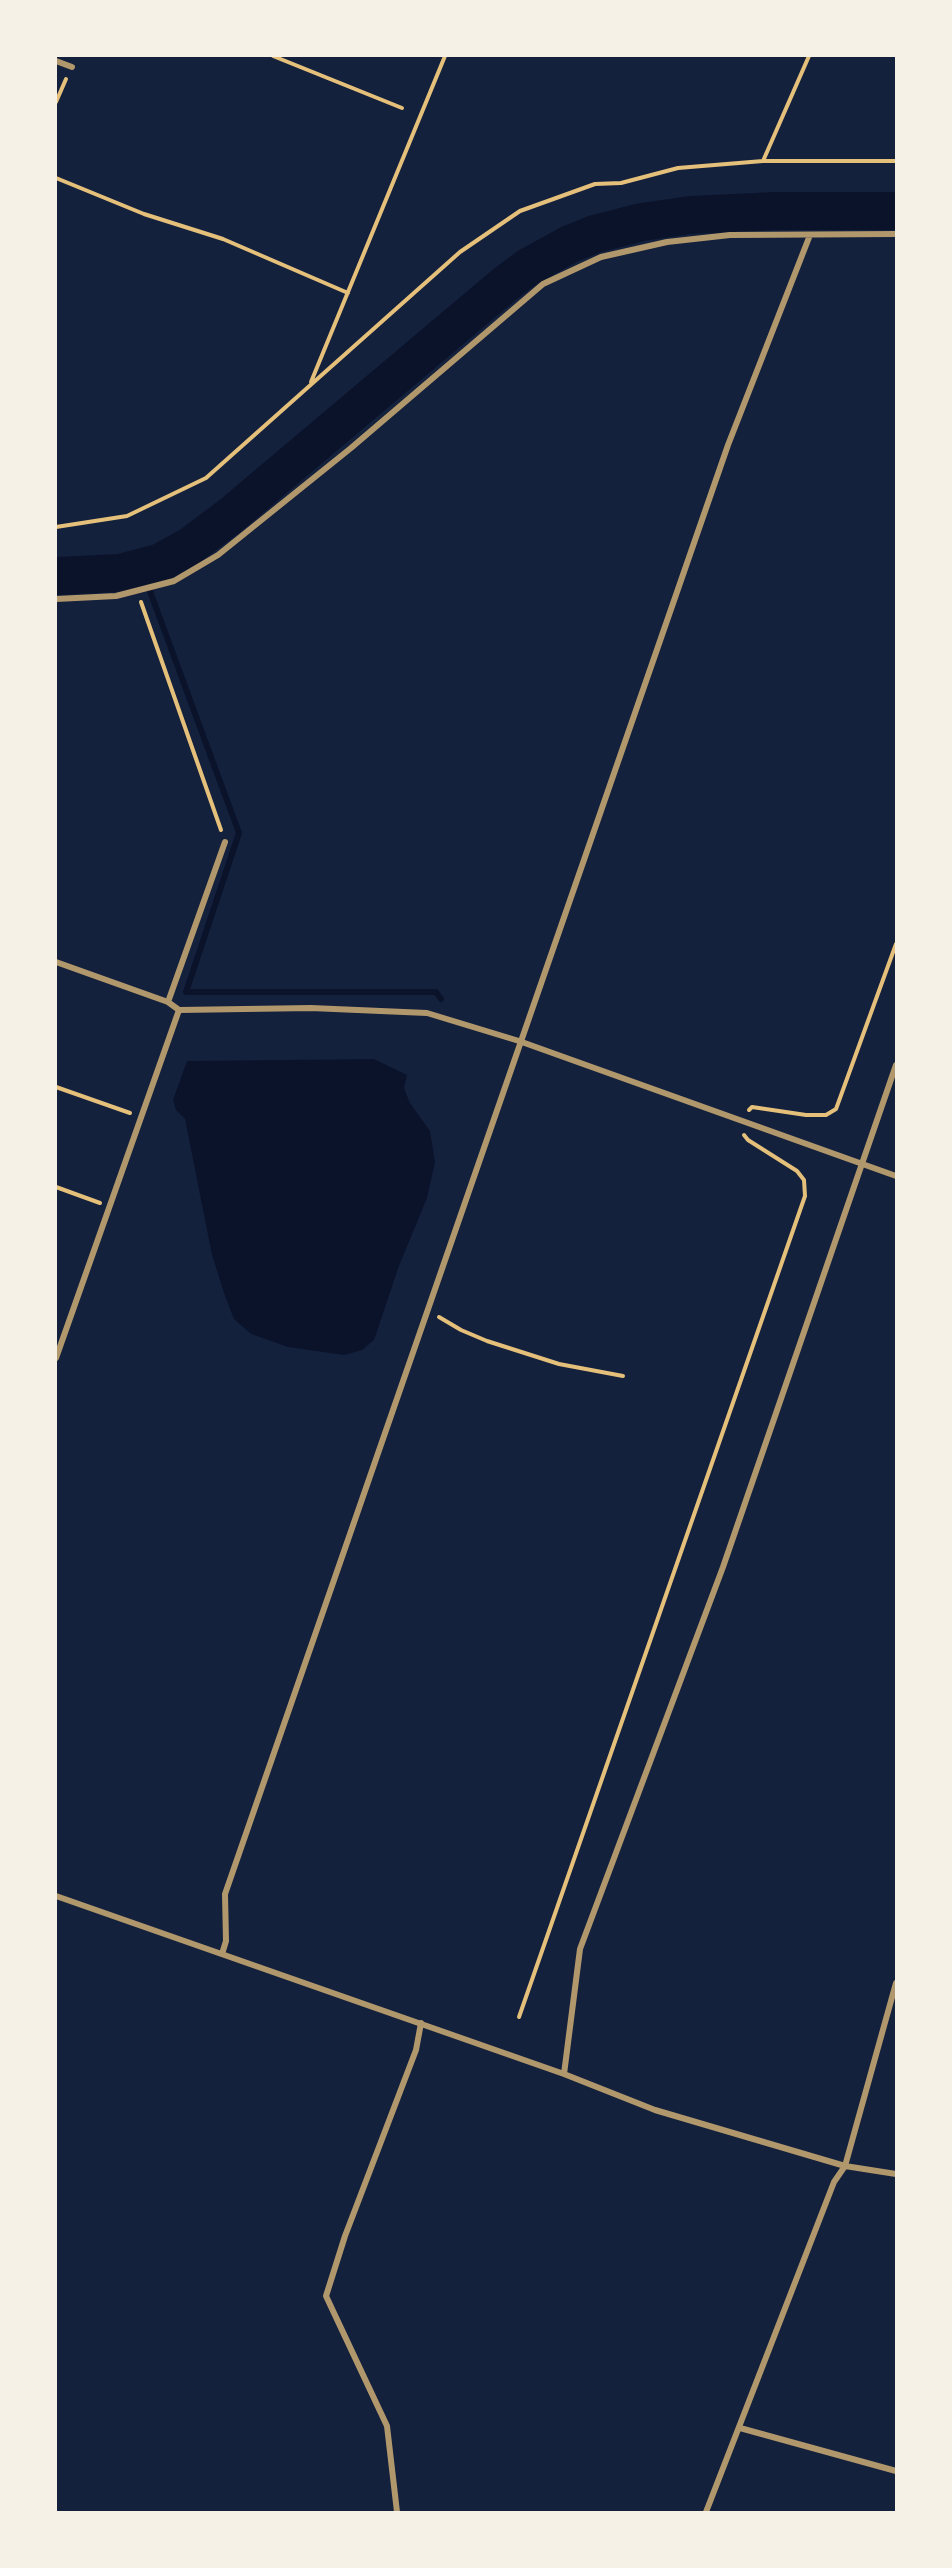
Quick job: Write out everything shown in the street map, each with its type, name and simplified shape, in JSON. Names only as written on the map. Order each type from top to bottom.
[{"type":"street","points":[[56,61],[72,66]]},
{"type":"street","points":[[56,598],[116,596],[174,582],[218,555],[360,441],[543,284],[601,257],[667,242],[730,235],[897,234]]},
{"type":"street","points":[[222,1954],[226,1941],[225,1894],[519,1041],[728,445],[810,235]]},
{"type":"street","points":[[168,1002],[225,842]]},
{"type":"street","points":[[56,962],[168,1002],[179,1010],[311,1008],[427,1013],[519,1041],[897,1176]]},
{"type":"street","points":[[56,1358],[179,1010]]},
{"type":"street","points":[[564,2074],[580,1949],[723,1567],[861,1163],[897,1065]]},
{"type":"street","points":[[56,1896],[421,2023],[655,2109],[845,2166],[897,2175]]},
{"type":"street","points":[[706,2512],[834,2182],[845,2166],[897,1983]]},
{"type":"street","points":[[397,2512],[387,2426],[326,2296],[345,2236],[416,2050],[421,2023]]},
{"type":"street","points":[[740,2428],[897,2471]]},
{"type":"path","points":[[273,56],[402,108]]},
{"type":"path","points":[[311,384],[445,56]]},
{"type":"path","points":[[763,161],[809,56]]},
{"type":"path","points":[[56,102],[72,66]]},
{"type":"path","points":[[56,527],[127,516],[206,478],[460,252],[520,211],[595,184],[621,183],[678,168],[763,161],[897,161]]},
{"type":"path","points":[[56,178],[144,214],[223,239],[348,293]]},
{"type":"path","points":[[137,591],[225,842]]},
{"type":"path","points":[[519,2017],[805,1196],[804,1180],[797,1171],[748,1140],[739,1130],[742,1114],[752,1107],[806,1115],[825,1115],[836,1109],[897,944]]},
{"type":"path","points":[[56,1087],[142,1117]]},
{"type":"path","points":[[56,1187],[109,1206]]},
{"type":"path","points":[[427,1309],[461,1330],[487,1341],[559,1364],[623,1376]]},
{"type":"water","points":[[374,1059],[407,1075],[404,1088],[410,1103],[430,1131],[435,1162],[427,1198],[399,1266],[374,1340],[362,1350],[344,1355],[288,1347],[251,1334],[234,1319],[224,1293],[212,1255],[185,1119],[176,1110],[173,1100],[187,1061]]},
{"type":"waterway","points":[[56,576],[120,573],[161,562],[190,546],[230,516],[504,285],[528,267],[570,244],[595,234],[642,222],[690,215],[776,211],[896,211]]},
{"type":"waterway","points":[[144,567],[151,594],[239,833],[186,992],[436,992],[441,999]]}]
